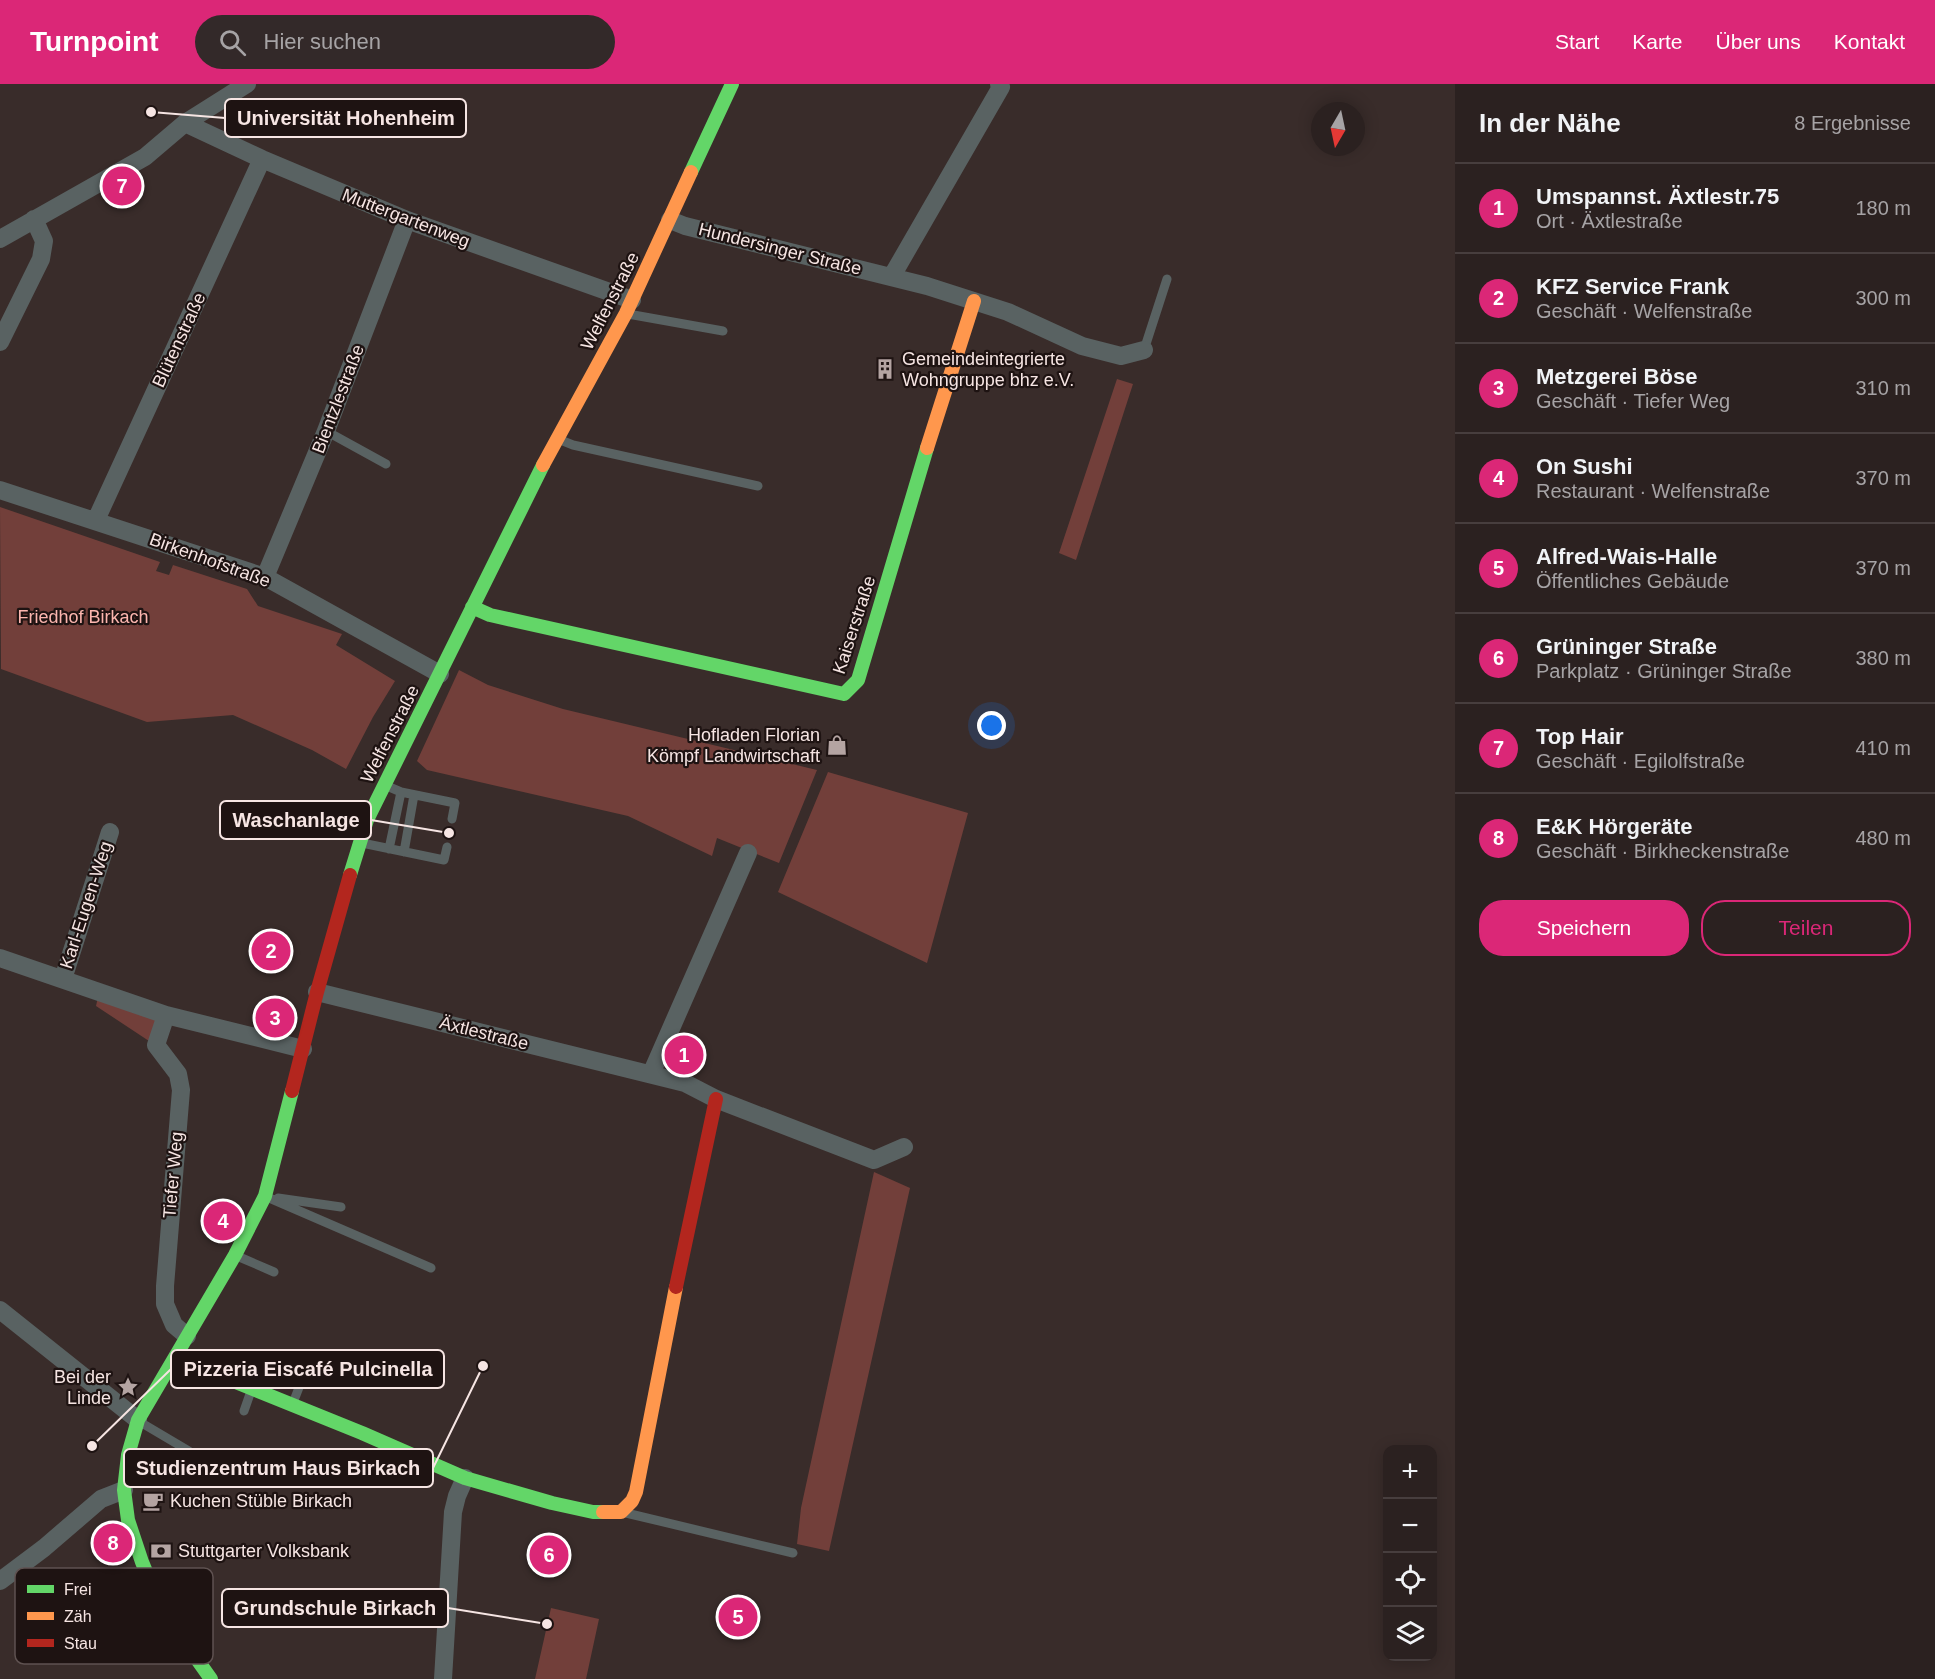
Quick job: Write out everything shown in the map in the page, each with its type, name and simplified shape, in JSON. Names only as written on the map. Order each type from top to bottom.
[{"type":"street","points":[[0,239],[145,157],[185,123],[247,84]]},
{"type":"street","name":"Welfenstraße","points":[[145,1568],[128,1520],[124,1490],[128,1455],[138,1420],[235,1255],[265,1196],[317,992],[367,820],[556,438],[629,307],[732,84]]},
{"type":"street","points":[[891,276],[1000,87],[999,84]]},
{"type":"street","name":"Muttergartenweg","points":[[185,123],[262,159],[407,220],[629,307]]},
{"type":"street","name":"Blütenstraße","points":[[96,520],[262,159]]},
{"type":"street","points":[[0,342],[41,259],[44,241],[34,219]]},
{"type":"street","name":"Bientzlestraße","points":[[265,577],[326,431],[407,220]]},
{"type":"street","name":"Hundersinger Straße","points":[[670,220],[891,276],[974,301],[1008,312],[1082,346],[1121,356],[1144,350]]},
{"type":"street","name":"Kaiserstraße","points":[[472,607],[490,615],[844,694],[858,680],[931,435],[974,301]]},
{"type":"street","name":"Birkenhofstraße","points":[[0,490],[265,577],[440,674]]},
{"type":"street","name":"Karl-Eugen-Weg","points":[[63,979],[110,832]]},
{"type":"street","points":[[651,1074],[748,853]]},
{"type":"street","points":[[0,958],[166,1015],[303,1049]]},
{"type":"street","name":"Äxtlestraße","points":[[317,992],[685,1083],[716,1099],[874,1160],[904,1146]]},
{"type":"street","name":"Tiefer Weg","points":[[166,1015],[156,1045],[178,1074],[181,1090],[167,1250],[165,1304],[174,1325],[187,1336]]},
{"type":"street","points":[[176,1356],[465,1478],[593,1512],[621,1512],[632,1501],[636,1492],[686,1236],[716,1099]]},
{"type":"street","points":[[0,1310],[138,1420]]},
{"type":"street","points":[[443,1679],[453,1512],[465,1478]]},
{"type":"street","points":[[17,1568],[101,1499],[124,1490]]},
{"type":"street","points":[[0,1581],[15,1570]]},
{"type":"street","name":"Welfenstraße","points":[[200,1664],[211,1679]]},
{"type":"lane","points":[[1144,350],[1167,279]]},
{"type":"lane","points":[[629,307],[723,331]]},
{"type":"lane","points":[[326,431],[386,464]]},
{"type":"lane","points":[[556,438],[573,445],[758,486]]},
{"type":"lane","points":[[384,785],[400,792],[455,803],[452,819]]},
{"type":"lane","points":[[389,849],[400,792]]},
{"type":"lane","points":[[404,852],[414,795]]},
{"type":"lane","points":[[359,843],[444,860],[447,847]]},
{"type":"lane","points":[[265,1196],[341,1208]]},
{"type":"lane","points":[[265,1196],[431,1268]]},
{"type":"lane","points":[[235,1255],[273,1272]]},
{"type":"lane","points":[[292,1405],[305,1372]]},
{"type":"lane","points":[[244,1411],[252,1388]]},
{"type":"lane","points":[[138,1420],[189,1451]]},
{"type":"lane","points":[[621,1512],[793,1553]]},
{"type":"green space","points":[[1117,379],[1133,384],[1076,560],[1059,553]]},
{"type":"green space","name":"Friedhof Birkach","points":[[0,507],[160,562],[156,571],[169,575],[173,565],[247,589],[258,606],[342,634],[336,645],[395,681],[346,769],[312,750],[233,715],[147,722],[1,669]]},
{"type":"green space","points":[[459,670],[488,685],[563,709],[817,770],[779,863],[717,838],[712,856],[628,816],[427,770],[417,761]]},
{"type":"green space","points":[[828,772],[968,813],[927,963],[778,892]]},
{"type":"green space","points":[[98,997],[160,1018],[152,1043],[96,1006]]},
{"type":"green space","points":[[874,1172],[910,1188],[829,1551],[797,1544],[801,1508]]},
{"type":"green space","points":[[551,1608],[599,1619],[586,1679],[535,1679]]},
{"type":"traffic: fast","points":[[691,172],[732,84]]},
{"type":"traffic: fast","points":[[472,607],[490,615],[844,694],[858,680],[927,448]]},
{"type":"traffic: fast","points":[[350,875],[367,820],[543,465]]},
{"type":"traffic: fast","points":[[144,1568],[128,1520],[124,1490],[128,1455],[138,1420],[235,1255],[265,1196],[292,1091]]},
{"type":"traffic: fast","points":[[176,1356],[465,1478],[552,1503],[603,1512]]},
{"type":"traffic: fast","points":[[200,1664],[211,1679]]},
{"type":"traffic: slow","points":[[543,465],[626,313],[691,172]]},
{"type":"traffic: slow","points":[[927,448],[974,301]]},
{"type":"traffic: slow","points":[[603,1512],[621,1512],[632,1501],[636,1492],[676,1287]]},
{"type":"traffic: jam","points":[[292,1091],[350,875]]},
{"type":"traffic: jam","points":[[676,1287],[716,1099]]},
{"type":"place","name":"Universität Hohenheim","points":[[151,112]]},
{"type":"place","name":"Top Hair","points":[[122,186]]},
{"type":"place","name":"Gemeindeintegrierte Wohngruppe bhz e.V.","points":[[885,369]]},
{"type":"place","name":"Hofladen Florian Kömpf Landwirtschaft","points":[[837,745]]},
{"type":"place","name":"Waschanlage","points":[[449,833]]},
{"type":"place","name":"KFZ Service Frank","points":[[271,951]]},
{"type":"place","name":"Metzgerei Böse","points":[[275,1018]]},
{"type":"place","name":"Umspannst. Äxtlestr.75","points":[[684,1055]]},
{"type":"place","name":"On Sushi","points":[[223,1221]]},
{"type":"place","name":"Studienzentrum Haus Birkach","points":[[483,1366]]},
{"type":"place","name":"Bei der Linde","points":[[128,1387]]},
{"type":"place","name":"Pizzeria Eiscafé Pulcinella","points":[[92,1446]]},
{"type":"place","name":"Kuchen Stüble Birkach","points":[[153,1501]]},
{"type":"place","name":"E&K Hörgeräte","points":[[113,1543]]},
{"type":"place","name":"Stuttgarter Volksbank","points":[[161,1551]]},
{"type":"place","name":"Grüninger Straße","points":[[549,1555]]},
{"type":"place","name":"Alfred-Wais-Halle","points":[[738,1617]]},
{"type":"place","name":"Grundschule Birkach","points":[[547,1624]]}]
